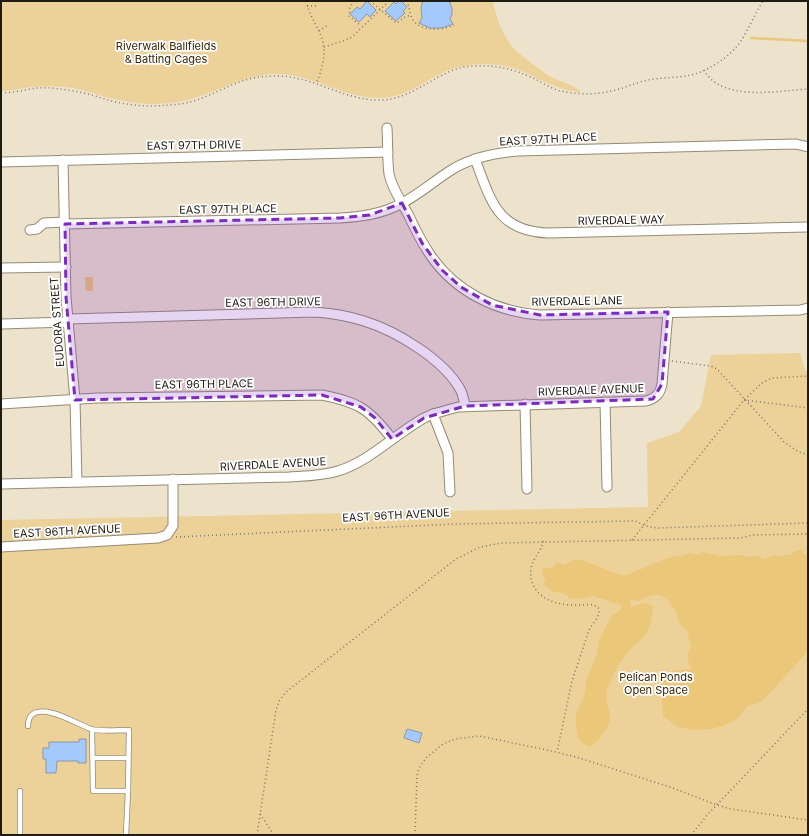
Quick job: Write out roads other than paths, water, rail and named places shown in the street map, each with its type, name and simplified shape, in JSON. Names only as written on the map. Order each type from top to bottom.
[{"type":"street","name":"RIVERDALE LANE","points":[[387,128],[391,180],[422,243],[442,270],[461,287],[478,298],[492,304],[526,314],[800,310],[808,308]]},
{"type":"street","name":"EAST 97TH PLACE","points":[[30,230],[37,229],[44,223],[340,218],[370,215],[388,210],[418,195],[453,169],[475,159],[497,153],[518,151],[796,144],[808,147]]},
{"type":"street","name":"EAST 97TH DRIVE","points":[[1,162],[388,152]]},
{"type":"street","name":"RIVERDALE WAY","points":[[475,159],[496,210],[517,227],[532,232],[548,234],[808,227]]},
{"type":"street","name":"EUDORA STREET","points":[[63,160],[66,297],[75,400],[77,482]]},
{"type":"street","points":[[1,268],[66,267]]},
{"type":"street","name":"EAST 96TH DRIVE","points":[[1,324],[68,320],[314,312],[340,315],[377,325],[398,335],[423,352],[453,379],[462,395],[465,406]]},
{"type":"street","name":"RIVERDALE AVENUE","points":[[1,484],[289,477],[326,474],[337,472],[363,460],[417,422],[433,414],[465,406],[646,401],[656,397],[659,394],[662,384],[668,312]]},
{"type":"street","name":"EAST 96TH PLACE","points":[[1,404],[98,398],[322,395],[345,400],[361,407],[375,418],[392,439]]},
{"type":"street","points":[[605,402],[607,487]]},
{"type":"street","points":[[525,404],[527,489]]},
{"type":"street","points":[[433,414],[448,453],[450,492]]},
{"type":"street","name":"EAST 96TH AVENUE","points":[[1,547],[158,538],[167,535],[173,526],[173,479]]},
{"type":"lane","points":[[28,726],[30,717],[34,713],[48,712],[60,715],[92,729],[129,730],[126,835]]},
{"type":"lane","points":[[92,729],[93,791],[128,791]]},
{"type":"lane","points":[[93,758],[128,758]]},
{"type":"lane","points":[[20,792],[20,835]]},
{"type":"waterway","points":[[751,38],[808,41]]},
{"type":"park label","name":"Riverwalk Ballfields & Batting Cages","points":[[166,52]]},
{"type":"park label","name":"Pelican Ponds Open Space","points":[[656,683]]}]
